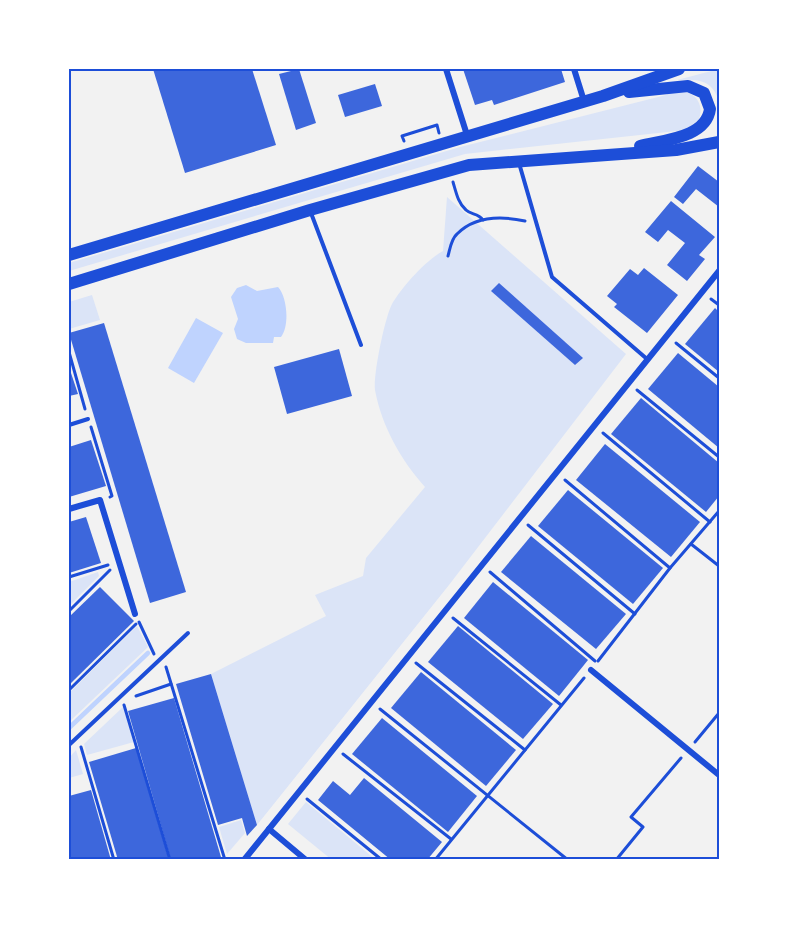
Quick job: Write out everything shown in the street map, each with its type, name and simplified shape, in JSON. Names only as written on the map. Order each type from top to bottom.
[{"type":"main road","points":[[69,255],[603,96],[679,69]]},
{"type":"main road","points":[[603,96],[688,86],[704,93],[710,109],[706,123],[694,132],[615,153]]},
{"type":"main road","points":[[69,284],[310,210],[469,165],[676,150],[719,142]]},
{"type":"street","points":[[446,69],[467,135]]},
{"type":"street","points":[[574,69],[584,101]]},
{"type":"street","points":[[244,860],[719,271]]},
{"type":"street","points":[[69,509],[100,500],[135,614]]},
{"type":"street","points":[[591,670],[719,775]]},
{"type":"street","points":[[268,829],[306,860]]},
{"type":"lane","points":[[518,160],[552,277],[648,360]]},
{"type":"lane","points":[[310,210],[361,345]]},
{"type":"lane","points":[[69,425],[88,419]]},
{"type":"lane","points":[[69,745],[188,633]]},
{"type":"path","points":[[402,136],[437,125]]},
{"type":"path","points":[[457,198],[466,211],[483,220]]},
{"type":"path","points":[[448,256],[456,234],[483,220],[515,219],[538,224]]},
{"type":"path","points":[[667,336],[719,378]]},
{"type":"path","points":[[69,352],[112,496],[100,500]]},
{"type":"path","points":[[629,384],[719,457]]},
{"type":"path","points":[[594,426],[710,522]]},
{"type":"path","points":[[556,473],[670,568]]},
{"type":"path","points":[[435,860],[591,670],[670,568],[719,511]]},
{"type":"path","points":[[519,519],[635,614]]},
{"type":"path","points":[[691,544],[719,566]]},
{"type":"path","points":[[69,578],[119,562]]},
{"type":"path","points":[[69,611],[119,562]]},
{"type":"path","points":[[482,565],[597,662]]},
{"type":"path","points":[[445,611],[561,705]]},
{"type":"path","points":[[135,614],[155,656]]},
{"type":"path","points":[[69,690],[139,622]]},
{"type":"path","points":[[408,657],[525,750]]},
{"type":"path","points":[[165,662],[225,860]]},
{"type":"path","points":[[133,697],[171,684]]},
{"type":"path","points":[[123,700],[170,860]]},
{"type":"path","points":[[371,702],[568,860]]},
{"type":"path","points":[[616,860],[643,827],[631,817],[719,713]]},
{"type":"path","points":[[80,743],[114,860]]},
{"type":"path","points":[[334,748],[451,839]]},
{"type":"path","points":[[300,792],[382,860]]},
{"type":"shaded area","points":[[719,69],[719,101],[708,84],[697,80],[677,80]]},
{"type":"shaded area","points":[[675,90],[687,92],[699,102],[699,119],[686,130],[465,154],[69,271],[69,263],[460,147],[666,95]]},
{"type":"shaded area","points":[[447,197],[626,354],[449,585],[257,825],[211,674],[326,616],[315,595],[363,576],[366,558],[425,487],[400,454],[388,430],[378,404],[375,383],[383,333],[392,304],[415,274],[443,251]]},
{"type":"shaded area","points":[[92,295],[100,320],[69,329],[69,302]]},
{"type":"shaded area","points":[[98,572],[99,576],[69,606],[69,582]]},
{"type":"shaded area","points":[[137,626],[148,647],[69,722],[69,693]]},
{"type":"shaded area","points":[[123,707],[134,742],[87,755],[84,744]]},
{"type":"shaded area","points":[[76,750],[83,774],[69,778],[69,758]]},
{"type":"shaded area","points":[[306,802],[376,860],[332,860],[288,824]]},
{"type":"shaded area","points":[[241,820],[245,833],[227,854],[219,827]]},
{"type":"water","points":[[246,285],[257,291],[278,287],[284,297],[286,326],[281,337],[274,337],[273,343],[246,343],[237,339],[234,329],[238,319],[231,297],[237,288]]},
{"type":"water","points":[[196,318],[223,333],[194,383],[168,368]]},
{"type":"building","points":[[153,69],[252,69],[276,145],[185,173]]},
{"type":"building","points":[[299,69],[316,123],[296,130],[279,74]]},
{"type":"building","points":[[463,69],[561,69],[565,82],[494,105],[492,100],[475,105]]},
{"type":"building","points":[[375,84],[382,106],[345,117],[338,95]]},
{"type":"building","points":[[698,166],[719,182],[719,207],[696,189],[683,204],[674,197]]},
{"type":"building","points":[[671,201],[715,237],[699,255],[705,259],[687,281],[667,265],[685,243],[668,230],[658,242],[645,232]]},
{"type":"building","points":[[644,268],[678,295],[647,333],[614,307],[617,304],[607,296],[630,269],[638,275]]},
{"type":"building","points":[[499,283],[583,358],[575,365],[491,291]]},
{"type":"building","points":[[715,308],[719,312],[719,372],[685,344]]},
{"type":"building","points":[[104,323],[186,592],[150,603],[69,333]]},
{"type":"building","points":[[339,349],[352,396],[287,414],[274,367]]},
{"type":"building","points":[[678,353],[719,387],[719,448],[648,389]]},
{"type":"building","points":[[69,367],[78,394],[69,396]]},
{"type":"building","points":[[641,398],[719,463],[719,496],[706,512],[611,434]]},
{"type":"building","points":[[91,440],[106,486],[69,497],[69,447]]},
{"type":"building","points":[[605,444],[700,522],[671,557],[576,480]]},
{"type":"building","points":[[568,490],[663,568],[633,604],[538,526]]},
{"type":"building","points":[[86,517],[101,563],[69,573],[69,522]]},
{"type":"building","points":[[531,536],[626,614],[596,649],[501,572]]},
{"type":"building","points":[[493,582],[588,660],[559,696],[464,618]]},
{"type":"building","points":[[100,587],[134,621],[69,685],[69,617]]},
{"type":"building","points":[[458,626],[553,704],[523,739],[428,662]]},
{"type":"building","points":[[421,672],[516,750],[486,786],[391,708]]},
{"type":"building","points":[[211,674],[257,825],[247,836],[242,818],[218,825],[176,684]]},
{"type":"building","points":[[174,698],[221,857],[211,860],[171,860],[128,711]]},
{"type":"building","points":[[382,718],[477,796],[448,832],[352,754]]},
{"type":"building","points":[[136,748],[169,860],[118,860],[89,762]]},
{"type":"building","points":[[364,778],[442,842],[427,860],[391,860],[318,800],[333,781],[350,795]]},
{"type":"building","points":[[91,790],[111,860],[69,860],[69,796]]},
{"type":"waterway","points":[[69,728],[148,653]]}]
